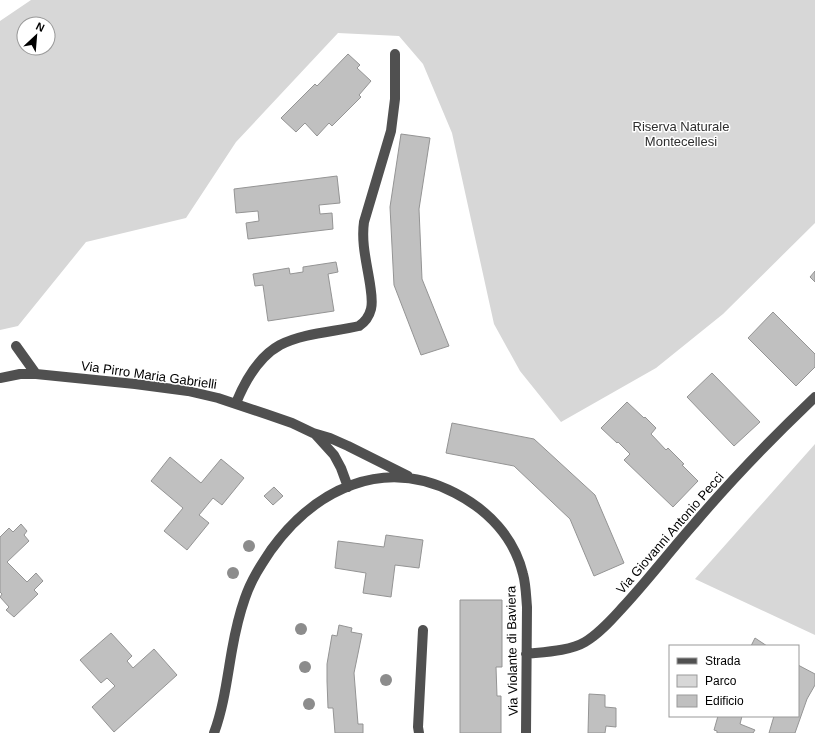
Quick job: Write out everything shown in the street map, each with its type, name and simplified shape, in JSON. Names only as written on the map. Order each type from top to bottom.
[{"type":"street","points":[[236,403],[248,378],[259,362],[273,349],[305,336],[359,326],[368,317],[372,299],[364,244],[364,222],[392,131],[395,98],[395,54]]},
{"type":"street","points":[[16,346],[36,374]]},
{"type":"street","name":"Via Pirro Maria Gabrielli","points":[[0,378],[20,374],[36,374],[128,383],[206,395],[236,403],[313,433],[330,438],[416,479]]},
{"type":"street","name":"Via Giovanni Antonio Pecci","points":[[526,654],[562,650],[576,646],[585,642],[597,633],[639,589],[723,490],[815,397]]},
{"type":"street","name":"Via Pirro Maria Gabrielli","points":[[313,433],[334,455],[348,486]]},
{"type":"street","name":"Via Violante di Baviera","points":[[214,733],[223,704],[232,649],[245,596],[255,575],[276,543],[303,514],[322,500],[348,486],[367,480],[401,477],[416,479],[443,487],[477,506],[501,529],[519,559],[526,586],[527,607],[526,733]]},
{"type":"street","points":[[419,733],[418,727],[423,630]]},
{"type":"green space","name":"Riserva Naturale Montecellesi","points":[[31,0],[815,0],[815,223],[723,314],[656,368],[561,422],[520,371],[494,324],[452,133],[423,64],[399,36],[338,33],[236,142],[186,218],[86,242],[18,326],[0,330],[0,21]]},
{"type":"green space","points":[[815,444],[815,635],[695,579]]},
{"type":"building","points":[[348,54],[360,65],[357,68],[371,81],[359,95],[361,97],[332,126],[329,123],[317,136],[305,123],[296,132],[281,118],[315,84],[317,86]]},
{"type":"building","points":[[401,134],[430,138],[419,209],[422,279],[449,346],[421,355],[394,285],[390,207]]},
{"type":"building","points":[[337,176],[340,203],[319,205],[320,214],[332,213],[333,229],[248,239],[246,223],[259,221],[258,211],[236,213],[234,189]]},
{"type":"building","points":[[336,262],[338,272],[328,274],[334,311],[268,321],[263,285],[255,286],[253,274],[289,268],[290,274],[303,272],[303,267]]},
{"type":"building","points":[[815,271],[815,282],[810,277]]},
{"type":"building","points":[[773,312],[815,354],[815,367],[796,386],[748,338]]},
{"type":"building","points":[[712,373],[760,422],[734,446],[687,397]]},
{"type":"building","points":[[627,402],[656,428],[651,434],[666,450],[668,448],[684,464],[682,465],[698,481],[673,507],[624,460],[630,454],[601,428]]},
{"type":"building","points":[[452,423],[534,439],[595,495],[624,563],[594,576],[570,519],[514,466],[446,453]]},
{"type":"building","points":[[170,457],[201,483],[221,459],[244,478],[222,505],[213,498],[199,515],[209,523],[187,550],[164,531],[183,508],[151,481]]},
{"type":"building","points":[[274,487],[283,496],[273,505],[264,496]]},
{"type":"building","points":[[21,524],[27,531],[24,535],[29,541],[7,562],[27,582],[36,573],[43,581],[34,590],[38,594],[14,617],[6,610],[9,607],[0,597],[2,594],[0,592],[0,537],[9,528],[13,532]]},
{"type":"building","points":[[386,535],[423,540],[419,568],[395,565],[391,597],[363,593],[366,573],[335,568],[338,541],[384,547]]},
{"type":"building","points":[[460,600],[502,600],[502,667],[496,667],[497,696],[501,696],[501,733],[460,733]]},
{"type":"building","points":[[339,625],[352,628],[351,632],[362,634],[354,673],[358,724],[363,724],[363,733],[335,733],[333,708],[328,708],[327,664],[332,635],[337,636]]},
{"type":"building","points":[[111,633],[132,656],[127,661],[133,668],[154,649],[177,675],[114,732],[92,707],[115,686],[107,678],[101,683],[80,660]]},
{"type":"building","points":[[755,638],[766,645],[752,645]]},
{"type":"building","points":[[799,666],[815,674],[815,685],[807,699],[795,733],[769,733],[774,717],[799,717]]},
{"type":"building","points":[[589,694],[605,695],[605,707],[616,708],[616,727],[606,726],[605,733],[588,733]]},
{"type":"building","points":[[718,717],[742,717],[740,724],[755,730],[753,733],[717,733],[717,731],[714,730]]}]
